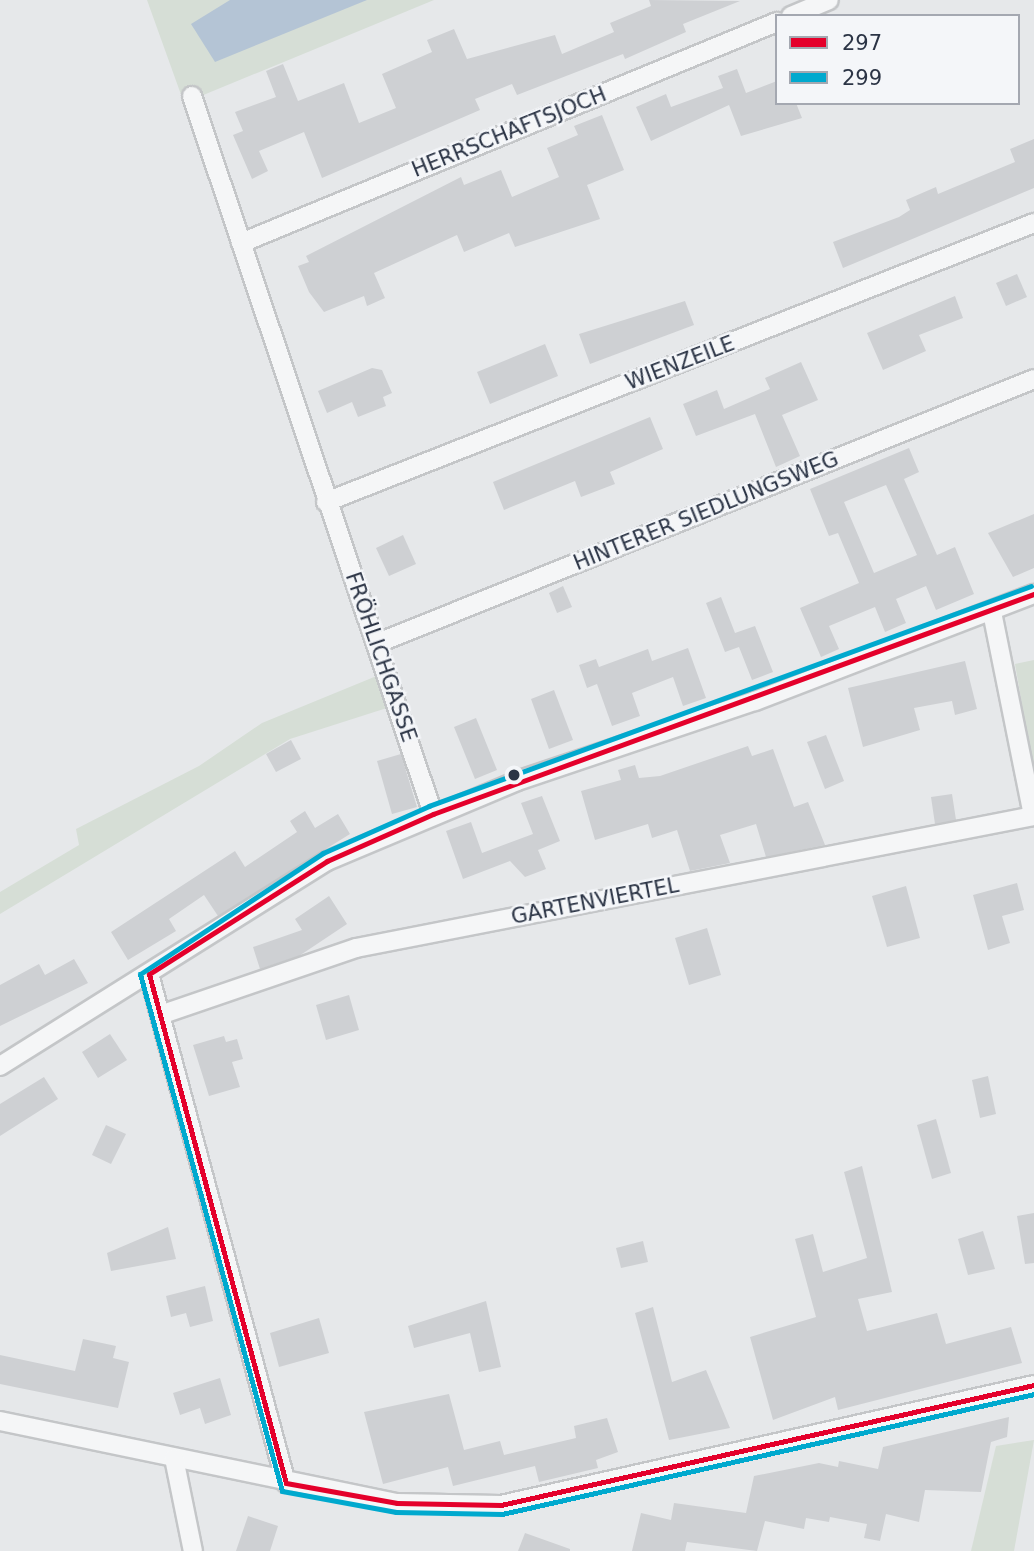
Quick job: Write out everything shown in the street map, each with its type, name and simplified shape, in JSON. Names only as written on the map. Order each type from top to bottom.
[{"type":"street","points":[[796,14],[829,0]]},
{"type":"street","name":"HERRSCHAFTSJOCH","points":[[241,243],[775,23]]},
{"type":"street","name":"FRÖHLICHGASSE","points":[[192,96],[326,502],[378,643],[433,814]]},
{"type":"street","name":"WIENZEILE","points":[[326,502],[1034,223]]},
{"type":"street","name":"HINTERER SIEDLUNGSWEG","points":[[378,643],[1034,379]]},
{"type":"street","points":[[0,1066],[327,861],[433,814],[992,612],[1034,594]]},
{"type":"street","points":[[992,612],[1033,816]]},
{"type":"street","name":"GARTENVIERTEL","points":[[163,1014],[356,948],[1033,816]]},
{"type":"street","points":[[149,974],[163,1014],[286,1483]]},
{"type":"street","points":[[0,1421],[286,1483],[397,1503],[501,1505],[1034,1385]]},
{"type":"street","points":[[174,1458],[193,1551]]},
{"type":"shaded area","points":[[147,0],[434,0],[184,103]]},
{"type":"shaded area","points":[[1034,660],[1034,775],[1015,664]]},
{"type":"shaded area","points":[[379,675],[390,707],[290,739],[0,914],[0,892],[79,845],[76,829],[199,766],[262,723]]},
{"type":"shaded area","points":[[1034,1440],[1014,1551],[971,1551],[996,1446]]},
{"type":"water","points":[[230,0],[367,0],[215,62],[191,24]]},
{"type":"building","points":[[649,0],[740,1],[683,24],[686,32],[625,59],[623,54],[517,95],[512,84],[475,99],[480,110],[322,178],[304,132],[259,151],[268,171],[252,179],[233,135],[243,131],[235,112],[276,97],[266,71],[283,64],[298,101],[344,83],[359,123],[396,108],[382,74],[432,52],[427,40],[454,29],[467,59],[555,35],[562,54],[614,32],[610,23],[651,6]]},
{"type":"building","points":[[737,69],[746,93],[775,82],[775,105],[797,105],[802,118],[741,136],[729,105],[651,141],[636,107],[666,94],[671,107],[723,88],[718,76]]},
{"type":"building","points":[[602,115],[624,170],[587,185],[600,219],[515,247],[509,233],[464,252],[457,235],[374,273],[385,298],[367,306],[364,296],[324,312],[309,292],[298,266],[309,262],[306,256],[461,177],[464,185],[501,170],[512,197],[559,177],[547,148],[578,135],[574,126]]},
{"type":"building","points":[[1034,139],[1034,188],[843,268],[833,242],[899,217],[910,210],[906,200],[936,187],[938,194],[1015,162],[1010,149]]},
{"type":"building","points":[[1017,274],[1027,297],[1006,306],[996,283]]},
{"type":"building","points":[[955,296],[963,318],[919,335],[926,351],[883,370],[867,333]]},
{"type":"building","points":[[685,301],[694,325],[590,364],[579,334]]},
{"type":"building","points":[[545,344],[558,376],[490,404],[477,372]]},
{"type":"building","points":[[801,362],[818,400],[782,415],[800,456],[776,467],[755,414],[696,436],[683,404],[717,390],[724,409],[770,389],[765,378]]},
{"type":"building","points":[[372,368],[382,370],[392,393],[383,397],[386,406],[358,417],[352,402],[327,413],[318,391]]},
{"type":"building","points":[[650,417],[663,449],[610,472],[615,484],[581,497],[575,481],[504,510],[493,482]]},
{"type":"building","points":[[909,448],[919,472],[904,479],[937,555],[955,547],[974,594],[936,610],[926,586],[896,599],[906,623],[885,632],[875,607],[829,626],[839,649],[821,657],[800,608],[859,583],[838,533],[829,536],[810,489]],"holes":[[[886,485],[917,555],[874,573],[844,502]]]},
{"type":"building","points":[[1034,514],[1034,568],[1013,577],[988,533]]},
{"type":"building","points":[[403,535],[416,564],[389,576],[376,548]]},
{"type":"building","points":[[563,586],[572,607],[557,613],[549,593]]},
{"type":"building","points":[[721,597],[735,633],[755,626],[773,672],[752,680],[739,647],[725,652],[706,603]]},
{"type":"building","points":[[688,648],[706,698],[683,706],[673,677],[632,693],[640,716],[612,726],[597,684],[587,688],[579,665],[596,659],[599,667],[648,649],[652,661]]},
{"type":"building","points":[[965,661],[977,709],[955,715],[952,701],[914,708],[920,730],[863,747],[848,688]]},
{"type":"building","points":[[554,690],[573,740],[549,749],[531,699]]},
{"type":"building","points":[[476,718],[497,770],[475,779],[454,727]]},
{"type":"building","points":[[826,735],[844,781],[825,789],[807,742]]},
{"type":"building","points":[[291,740],[301,759],[276,772],[266,754]]},
{"type":"building","points":[[748,746],[752,756],[773,749],[794,807],[808,802],[825,845],[766,857],[756,824],[720,835],[730,863],[690,871],[677,830],[652,838],[648,824],[595,840],[581,791],[621,780],[618,770],[635,765],[639,778],[660,776]]},
{"type":"building","points":[[401,754],[417,807],[392,814],[377,761]]},
{"type":"building","points":[[952,794],[956,820],[935,824],[931,797]]},
{"type":"building","points":[[542,796],[560,841],[538,850],[546,869],[525,877],[510,861],[463,879],[446,831],[471,822],[482,853],[533,834],[521,803]]},
{"type":"building","points":[[305,811],[315,828],[338,814],[350,834],[218,916],[204,895],[169,919],[176,931],[128,960],[111,932],[235,851],[245,867],[297,832],[290,821]]},
{"type":"building","points":[[1017,883],[1024,910],[1002,916],[1010,943],[988,950],[973,895]]},
{"type":"building","points":[[906,886],[920,938],[887,947],[872,896]]},
{"type":"building","points":[[329,896],[347,924],[299,956],[260,969],[253,947],[302,930],[295,919]]},
{"type":"building","points":[[707,928],[721,975],[689,985],[675,938]]},
{"type":"building","points":[[74,959],[88,983],[0,1026],[0,985],[39,964],[45,975]]},
{"type":"building","points":[[349,995],[359,1030],[326,1040],[316,1005]]},
{"type":"building","points":[[110,1034],[127,1060],[98,1078],[82,1052]]},
{"type":"building","points":[[224,1036],[226,1042],[237,1039],[243,1059],[232,1062],[240,1087],[209,1096],[193,1045]]},
{"type":"building","points":[[988,1076],[996,1114],[980,1118],[972,1080]]},
{"type":"building","points":[[44,1077],[58,1099],[0,1136],[0,1104]]},
{"type":"building","points":[[936,1119],[951,1173],[932,1179],[917,1125]]},
{"type":"building","points":[[106,1125],[126,1134],[111,1164],[92,1155]]},
{"type":"building","points":[[862,1166],[892,1292],[858,1299],[867,1331],[937,1313],[946,1344],[1011,1327],[1022,1363],[838,1410],[835,1397],[773,1420],[750,1337],[816,1317],[795,1239],[813,1234],[823,1272],[867,1258],[844,1172]]},
{"type":"building","points":[[1034,1213],[1034,1263],[1025,1264],[1017,1216]]},
{"type":"building","points":[[168,1227],[176,1259],[111,1271],[107,1253]]},
{"type":"building","points":[[983,1231],[995,1269],[968,1275],[958,1239]]},
{"type":"building","points":[[643,1241],[648,1262],[621,1268],[616,1248]]},
{"type":"building","points":[[205,1286],[213,1321],[190,1327],[186,1313],[171,1317],[166,1296]]},
{"type":"building","points":[[486,1301],[501,1367],[479,1372],[470,1333],[414,1348],[408,1326]]},
{"type":"building","points":[[653,1307],[672,1382],[706,1370],[730,1428],[669,1440],[635,1313]]},
{"type":"building","points":[[319,1318],[329,1353],[279,1367],[270,1333]]},
{"type":"building","points":[[83,1339],[116,1346],[113,1358],[129,1362],[118,1408],[0,1384],[0,1355],[75,1371]]},
{"type":"building","points":[[220,1378],[231,1415],[205,1424],[200,1408],[180,1415],[173,1393]]},
{"type":"building","points":[[449,1394],[464,1450],[500,1441],[504,1455],[576,1438],[574,1426],[607,1418],[618,1452],[596,1460],[598,1468],[539,1482],[535,1466],[453,1486],[448,1467],[383,1484],[364,1412]]},
{"type":"building","points":[[1009,1417],[1007,1437],[991,1442],[981,1492],[925,1490],[919,1522],[886,1514],[880,1541],[864,1538],[867,1524],[830,1517],[829,1522],[806,1518],[804,1529],[765,1521],[757,1551],[687,1542],[685,1551],[632,1551],[641,1513],[671,1520],[674,1503],[746,1513],[754,1476],[819,1463],[838,1467],[839,1461],[878,1469],[883,1447]]},
{"type":"building","points":[[248,1516],[278,1526],[270,1551],[236,1551]]},
{"type":"building","points":[[525,1533],[570,1549],[570,1551],[518,1551]]},
{"type":"transit line","name":"299","points":[[1031,586],[429,806],[323,853],[140,974],[282,1491],[396,1512],[502,1514],[1034,1394]]},
{"type":"transit line","name":"297","points":[[149,974],[327,861],[433,814],[1034,594]]},
{"type":"transit line","name":"297","points":[[149,974],[286,1483]]},
{"type":"transit line","name":"297","points":[[286,1483],[397,1503],[501,1505],[1034,1385]]}]
